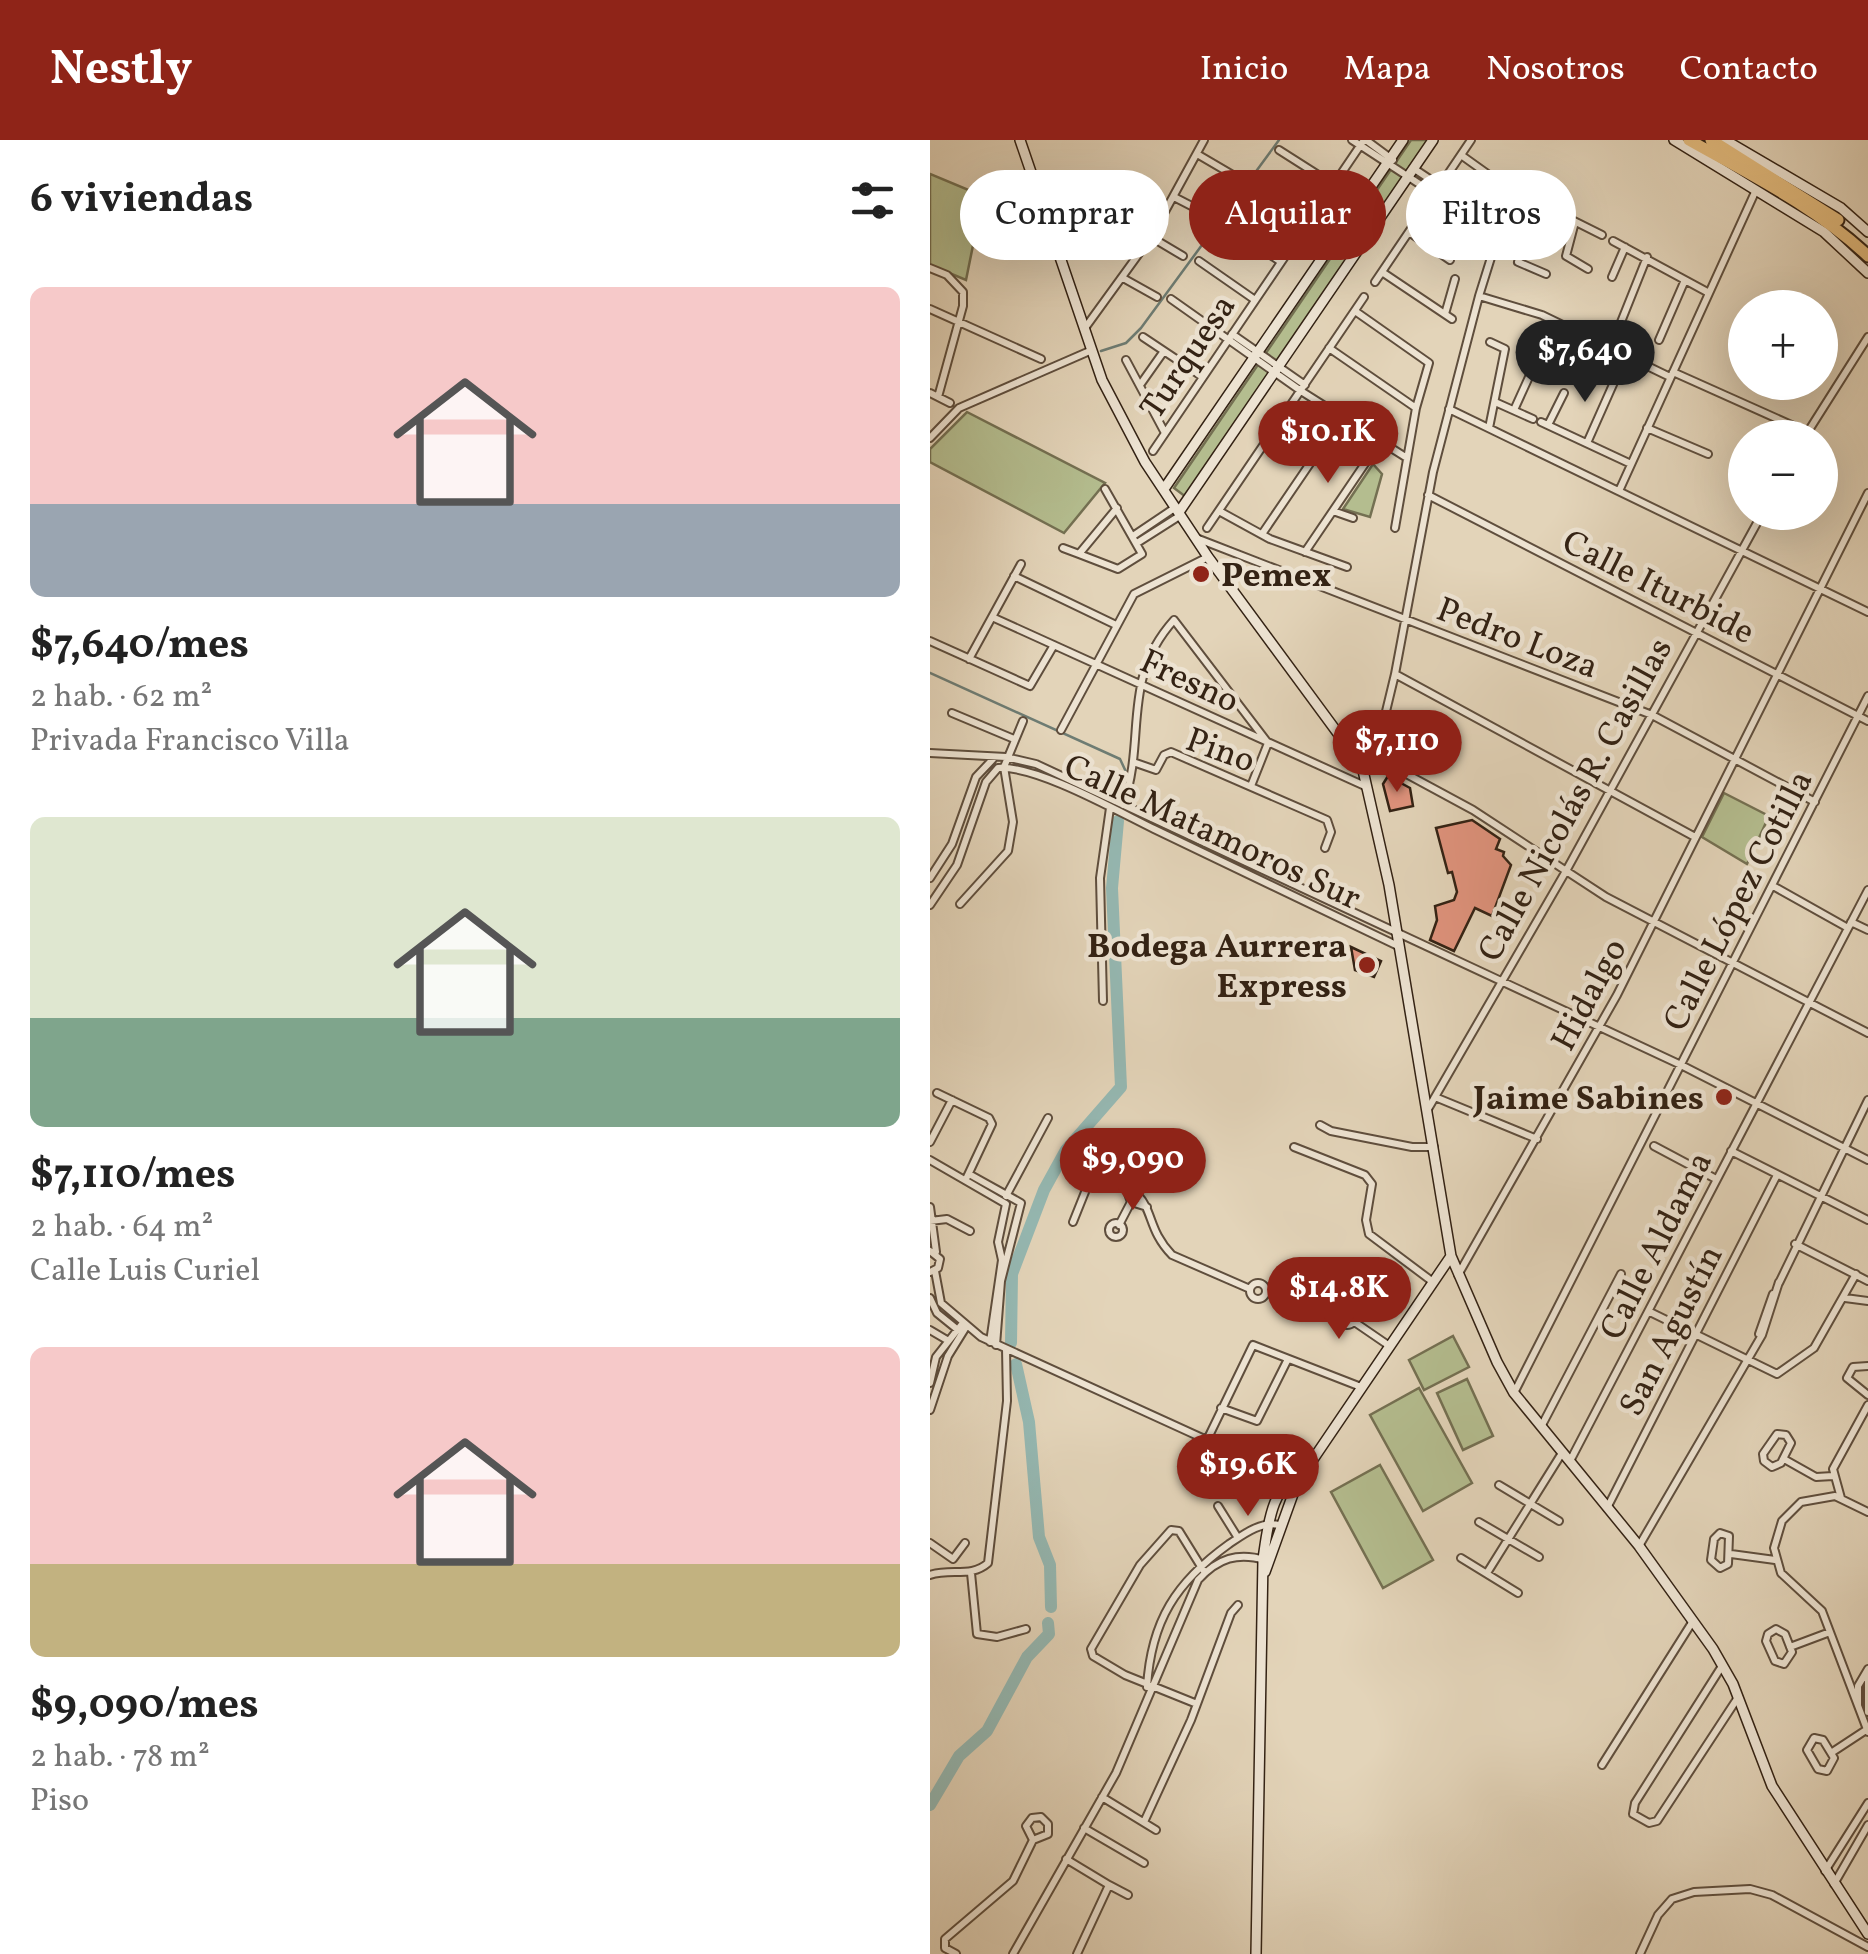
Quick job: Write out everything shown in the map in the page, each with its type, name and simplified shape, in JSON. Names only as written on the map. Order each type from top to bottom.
[{"type":"highway","points":[[1690,140],[1802,204],[1868,256]]},
{"type":"highway","points":[[1711,140],[1804,196],[1868,245]]},
{"type":"street","points":[[1020,140],[1115,408],[1208,557],[1362,766],[1396,933],[1451,1256],[1458,1275],[1514,1393],[1639,1546],[1722,1666],[1772,1786],[1868,1934]]},
{"type":"street","points":[[1169,206],[1204,140]]},
{"type":"street","points":[[1352,140],[1363,142],[1409,170]]},
{"type":"street","points":[[1164,489],[1392,162],[1403,140]]},
{"type":"street","points":[[1412,170],[1434,140]]},
{"type":"street","points":[[1451,170],[1471,140]]},
{"type":"street","points":[[1674,140],[1824,232],[1868,272]]},
{"type":"street","points":[[1725,140],[1841,208],[1868,232]]},
{"type":"street","name":"Turquesa","points":[[1344,170],[1363,142]]},
{"type":"street","points":[[1279,150],[1310,170]]},
{"type":"street","points":[[1197,154],[1224,170]]},
{"type":"street","points":[[1460,156],[1481,170]]},
{"type":"street","points":[[1135,540],[1178,511],[1406,178]]},
{"type":"street","points":[[1619,491],[1756,189]]},
{"type":"street","points":[[1174,197],[1189,205]]},
{"type":"street","points":[[1576,222],[1602,235]]},
{"type":"street","points":[[1374,282],[1406,235]]},
{"type":"street","points":[[1614,241],[1709,293]]},
{"type":"street","points":[[1612,278],[1625,247]]},
{"type":"street","points":[[1169,248],[1183,256]]},
{"type":"street","points":[[1621,322],[1647,257]]},
{"type":"street","points":[[1085,328],[1135,260]]},
{"type":"street","points":[[1362,766],[1374,757],[1395,674],[1428,495],[1491,260]]},
{"type":"street","points":[[1519,260],[1546,274]]},
{"type":"street","points":[[1573,260],[1588,269]]},
{"type":"street","points":[[1199,262],[1255,300]]},
{"type":"street","name":"Turquesa","points":[[1153,451],[1281,262]]},
{"type":"street","points":[[930,268],[958,283],[963,292],[958,322],[934,395],[950,403]]},
{"type":"street","points":[[1382,272],[1448,316],[1455,278]]},
{"type":"street","points":[[1122,278],[1157,297]]},
{"type":"street","points":[[1658,340],[1685,280]]},
{"type":"street","points":[[1480,296],[1542,315],[1775,420]]},
{"type":"street","points":[[1208,528],[1364,297]]},
{"type":"street","points":[[1170,299],[1408,458]]},
{"type":"street","points":[[930,310],[1041,359]]},
{"type":"street","points":[[1355,310],[1429,363],[1416,408],[1394,528]]},
{"type":"street","points":[[1143,336],[1203,377]]},
{"type":"street","points":[[1815,420],[1868,337]]},
{"type":"street","points":[[1489,428],[1505,349],[1490,342]]},
{"type":"street","points":[[1330,348],[1416,408]]},
{"type":"street","points":[[930,438],[960,408],[1092,350]]},
{"type":"street","points":[[1140,385],[1164,351]]},
{"type":"street","points":[[1126,360],[1166,433]]},
{"type":"street","points":[[1514,410],[1529,377]]},
{"type":"street","points":[[1587,444],[1616,380]]},
{"type":"street","points":[[1541,422],[1564,393]]},
{"type":"street","points":[[1495,402],[1631,464]]},
{"type":"street","points":[[1449,409],[1868,612]]},
{"type":"street","points":[[1262,534],[1343,415]]},
{"type":"street","points":[[1647,428],[1708,454]]},
{"type":"street","points":[[1305,552],[1380,440]]},
{"type":"street","points":[[1062,548],[1120,568],[1141,555],[1105,489]]},
{"type":"street","name":"Hidalgo","points":[[1458,1275],[1600,1027],[1868,493]]},
{"type":"street","name":"Calle Iturbide","points":[[1428,495],[1868,721]]},
{"type":"street","points":[[1079,554],[1117,508]]},
{"type":"street","points":[[1219,511],[1262,534],[1347,566]]},
{"type":"street","points":[[1332,511],[1352,518]]},
{"type":"street","name":"Calle Nicolás R. Casillas","points":[[1428,1110],[1566,871],[1753,530]]},
{"type":"street","name":"Pedro Loza","points":[[1196,538],[1652,715],[1815,802]]},
{"type":"street","points":[[1062,730],[1134,594],[1208,557]]},
{"type":"street","points":[[968,659],[1021,564]]},
{"type":"street","points":[[1014,576],[1116,626]]},
{"type":"street","name":"Fresno","points":[[992,616],[1368,788]]},
{"type":"street","name":"Pino","points":[[1138,683],[1174,620],[1268,743]]},
{"type":"street","points":[[930,641],[1030,686],[1054,645]]},
{"type":"street","points":[[1395,674],[1694,837]]},
{"type":"street","points":[[1120,812],[1134,770],[1138,683]]},
{"type":"street","name":"Calle López Cotilla","points":[[1514,1393],[1868,696]]},
{"type":"street","points":[[952,713],[1014,739]]},
{"type":"street","points":[[960,904],[1008,851],[1013,822],[1004,767],[1023,721]]},
{"type":"street","points":[[1251,786],[1268,743]]},
{"type":"street","name":"Pino","points":[[1132,761],[1156,770],[1164,755],[1172,752],[1327,820],[1331,832],[1325,848]]},
{"type":"street","points":[[930,753],[1006,757]]},
{"type":"street","name":"Calle Matamoros Sur","points":[[1006,757],[1036,764],[1124,802],[1682,1064],[1868,1160]]},
{"type":"street","points":[[1374,757],[1473,810],[1654,922],[1868,1032]]},
{"type":"street","points":[[930,878],[952,844],[976,778],[994,758]]},
{"type":"street","points":[[930,904],[963,852],[986,782],[998,768],[1004,767]]},
{"type":"street","name":"Calle Matamoros Sur","points":[[1004,767],[1023,769],[1120,812],[1398,946]]},
{"type":"street","points":[[1103,1001],[1100,878],[1110,808]]},
{"type":"street","points":[[1290,894],[1294,883]]},
{"type":"street","points":[[1774,887],[1868,930]]},
{"type":"street","name":"Calle Aldama","points":[[1487,1573],[1529,1503],[1566,1458],[1650,1312],[1868,890]]},
{"type":"street","points":[[936,1093],[989,1118],[992,1124],[967,1177]]},
{"type":"street","points":[[1435,1097],[1536,1139]]},
{"type":"street","points":[[930,1142],[952,1100]]},
{"type":"street","points":[[1639,1546],[1748,1362],[1767,1324],[1795,1244],[1868,1100]]},
{"type":"street","points":[[993,1344],[1002,1260],[998,1242],[1007,1210],[1005,1198],[1048,1118]]},
{"type":"street","points":[[1320,1125],[1331,1131],[1412,1148],[1434,1147]]},
{"type":"street","points":[[1654,1146],[1716,1179]]},
{"type":"street","points":[[1294,1147],[1365,1174],[1372,1184],[1366,1220],[1369,1234],[1433,1282]]},
{"type":"street","points":[[1730,1151],[1868,1220]]},
{"type":"street","points":[[930,1160],[1022,1203],[1002,1281],[993,1344]]},
{"type":"street","name":"San Agustín","points":[[1607,1508],[1777,1175]]},
{"type":"street","points":[[1073,1222],[1084,1190],[1094,1177],[1112,1179],[1139,1192],[1172,1255],[1250,1289],[1260,1283],[1266,1292],[1340,1314],[1351,1311],[1354,1321],[1388,1345]]},
{"type":"street","points":[[1119,1224],[1131,1202],[1126,1187]]},
{"type":"street","points":[[1131,1202],[1148,1208]]},
{"type":"street","points":[[930,1207],[933,1251],[940,1264],[933,1271],[941,1304],[964,1329]]},
{"type":"street","points":[[932,1221],[947,1219],[970,1231]]},
{"type":"street","points":[[1795,1244],[1868,1281]]},
{"type":"street","points":[[1150,1686],[1202,1569],[1238,1538],[1267,1522],[1292,1480],[1306,1469],[1451,1256]]},
{"type":"street","points":[[1541,1426],[1621,1274]]},
{"type":"street","points":[[1650,1312],[1777,1374],[1814,1348],[1856,1274]]},
{"type":"street","points":[[930,1298],[936,1313],[993,1344],[1292,1480]]},
{"type":"street","points":[[1845,1298],[1868,1301]]},
{"type":"street","points":[[930,1383],[936,1357],[947,1340],[964,1329]]},
{"type":"street","points":[[930,1410],[948,1356],[964,1329]]},
{"type":"street","points":[[930,1330],[947,1340]]},
{"type":"street","points":[[1207,1440],[1251,1346],[1256,1344],[1361,1387]]},
{"type":"street","points":[[930,1575],[946,1571],[970,1573],[988,1563],[1006,1401],[1006,1349]]},
{"type":"street","points":[[1221,1408],[1257,1421],[1288,1359]]},
{"type":"street","points":[[1868,1366],[1853,1367],[1847,1378],[1868,1395]]},
{"type":"street","points":[[1841,1498],[1833,1476],[1838,1455],[1868,1405]]},
{"type":"street","points":[[1780,1434],[1788,1437],[1791,1444],[1783,1459],[1772,1467],[1763,1458],[1774,1436],[1780,1434]]},
{"type":"street","points":[[1783,1459],[1816,1477],[1833,1476]]},
{"type":"street","points":[[1256,1954],[1264,1572],[1292,1480]]},
{"type":"street","points":[[1499,1485],[1559,1521]]},
{"type":"street","points":[[1864,1714],[1822,1611],[1788,1582],[1776,1560],[1777,1532],[1790,1510],[1812,1498],[1841,1498],[1868,1512]]},
{"type":"street","points":[[1218,1506],[1238,1538]]},
{"type":"street","points":[[1267,1522],[1279,1525]]},
{"type":"street","points":[[1267,1522],[1267,1560]]},
{"type":"street","points":[[1479,1522],[1539,1556]]},
{"type":"street","points":[[1197,1704],[1097,1659],[1092,1648],[1140,1565],[1172,1530],[1180,1532],[1202,1569]]},
{"type":"street","points":[[1718,1534],[1730,1536],[1730,1554],[1723,1568],[1712,1563],[1718,1534]]},
{"type":"street","points":[[930,1543],[953,1558],[964,1542]]},
{"type":"street","points":[[1012,1954],[1139,1724],[1148,1697],[1161,1620],[1186,1578],[1237,1554],[1267,1560]]},
{"type":"street","points":[[1730,1554],[1776,1560]]},
{"type":"street","points":[[1461,1558],[1518,1593]]},
{"type":"street","points":[[970,1573],[977,1634],[996,1637],[1026,1629]]},
{"type":"street","points":[[1144,1822],[1197,1704],[1231,1613],[1238,1605]]},
{"type":"street","points":[[1602,1765],[1693,1620]]},
{"type":"street","points":[[1783,1632],[1790,1647],[1789,1661],[1777,1663],[1766,1641],[1768,1634],[1783,1632]]},
{"type":"street","points":[[1790,1647],[1830,1632]]},
{"type":"street","points":[[1722,1666],[1634,1803],[1633,1814],[1648,1822],[1657,1821],[1737,1698]]},
{"type":"street","points":[[1831,1753],[1867,1731],[1858,1686],[1868,1669]]},
{"type":"street","points":[[1820,1738],[1831,1753],[1832,1767],[1821,1771],[1807,1744],[1820,1738]]},
{"type":"street","points":[[1102,1797],[1156,1830]]},
{"type":"street","points":[[1825,1872],[1868,1803]]},
{"type":"street","points":[[1833,1885],[1868,1825]]},
{"type":"street","points":[[1084,1828],[1144,1862]]},
{"type":"street","points":[[956,1954],[942,1944],[1014,1881],[1033,1840]]},
{"type":"street","points":[[1844,1841],[1854,1848]]},
{"type":"street","points":[[1066,1859],[1128,1894]]},
{"type":"street","points":[[1077,1954],[1110,1885]]},
{"type":"street","points":[[1640,1954],[1658,1915],[1672,1899],[1694,1892],[1750,1889],[1772,1895],[1868,1947]]},
{"type":"green space","points":[[1411,140],[1430,140],[1386,204],[1386,177]]},
{"type":"green space","points":[[930,174],[960,186],[960,260],[970,260],[966,280],[930,265]]},
{"type":"green space","points":[[1329,260],[1348,260],[1186,497],[1174,488]]},
{"type":"green space","points":[[967,412],[1105,483],[1064,533],[930,462],[930,449]]},
{"type":"green space","points":[[1373,464],[1382,474],[1370,517],[1343,509]]},
{"type":"green space","points":[[1724,793],[1769,816],[1747,864],[1702,837]]},
{"type":"green space","points":[[1453,1336],[1469,1367],[1424,1390],[1409,1360]]},
{"type":"green space","points":[[1467,1379],[1493,1436],[1463,1450],[1437,1393]]},
{"type":"green space","points":[[1419,1388],[1472,1483],[1423,1511],[1370,1415]]},
{"type":"green space","points":[[1380,1465],[1433,1560],[1383,1588],[1331,1492]]},
{"type":"building","points":[[1388,776],[1410,788],[1413,806],[1390,811],[1383,784]]},
{"type":"building","points":[[1472,820],[1500,839],[1496,849],[1504,852],[1511,865],[1492,916],[1475,908],[1454,951],[1430,940],[1437,920],[1435,906],[1454,900],[1457,892],[1436,828]]},
{"type":"building","name":"Bodega Aurrera Express","points":[[1351,947],[1381,961],[1374,977],[1355,970]]},
{"type":"waterway","points":[[1101,351],[1126,343],[1141,328],[1279,140]]},
{"type":"waterway","points":[[930,673],[1120,759],[1127,774],[1120,795]]},
{"type":"waterway","points":[[1117,817],[1118,821]]},
{"type":"waterway","points":[[1011,1343],[1012,1274],[1044,1190],[1066,1150],[1121,1087],[1112,888],[1118,821]]},
{"type":"waterway","points":[[1016,1364],[1029,1422],[1039,1537],[1050,1565],[1051,1607]]},
{"type":"waterway","points":[[930,1805],[959,1756],[987,1731],[1027,1657],[1049,1634],[1048,1623]]},
{"type":"place","name":"Pemex","points":[[1201,574]]},
{"type":"place","name":"Bodega Aurrera Express","points":[[1367,965]]},
{"type":"place","name":"Jaime Sabines","points":[[1724,1097]]}]
